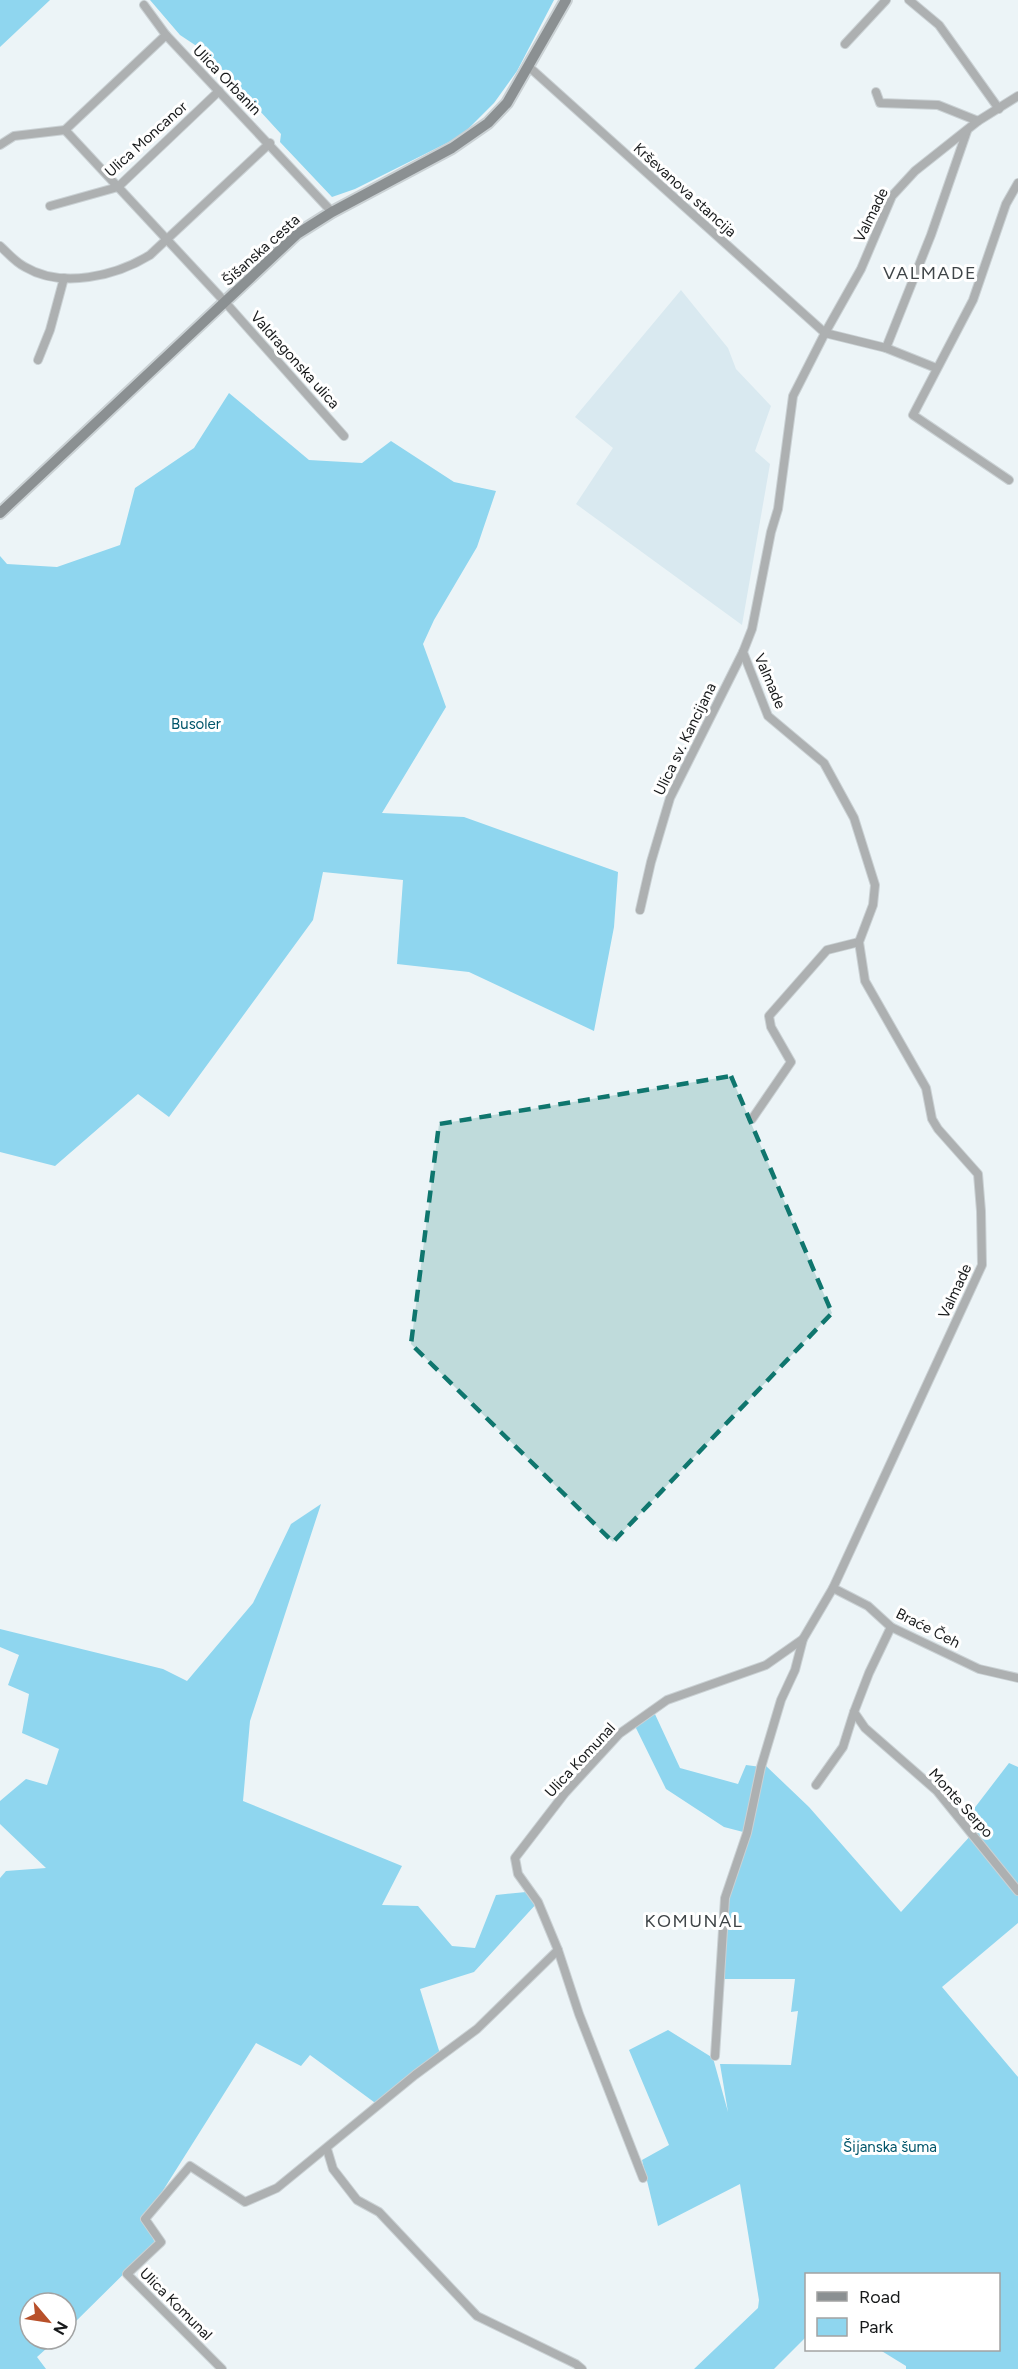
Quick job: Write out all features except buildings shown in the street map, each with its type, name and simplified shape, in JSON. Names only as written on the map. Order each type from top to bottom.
[{"type":"main road","name":"Šišanska cesta","points":[[0,513],[297,234],[332,212],[471,136],[507,102],[566,0]]},
{"type":"street","points":[[844,44],[886,0]]},
{"type":"street","points":[[909,0],[939,25],[999,110]]},
{"type":"street","name":"Ulica Orbanin","points":[[144,5],[166,35],[270,143],[332,212]]},
{"type":"street","points":[[0,145],[14,136],[65,130],[166,35]]},
{"type":"street","name":"Krševanova stancija","points":[[528,66],[825,333]]},
{"type":"street","name":"Ulica Moncanor","points":[[50,206],[118,187],[219,91]]},
{"type":"street","points":[[876,92],[880,103],[938,105],[978,121]]},
{"type":"street","name":"Valmade","points":[[833,1588],[982,1265],[978,1174],[938,1129],[932,1119],[926,1088],[865,981],[859,942],[873,904],[875,885],[854,818],[824,763],[768,716],[743,652],[752,629],[771,532],[778,509],[793,396],[861,269],[892,196],[915,171],[978,121],[999,110],[1018,96]]},
{"type":"street","points":[[65,130],[225,302]]},
{"type":"street","name":"Valmade","points":[[886,348],[931,235],[968,130]]},
{"type":"street","points":[[0,246],[25,267],[50,276],[64,278],[95,276],[127,268],[150,255],[168,240],[270,143]]},
{"type":"street","points":[[1009,480],[913,415],[973,300],[1006,204],[1018,183]]},
{"type":"street","points":[[38,360],[50,330],[64,278]]},
{"type":"street","name":"Valdragonska ulica","points":[[225,302],[344,436]]},
{"type":"street","points":[[825,333],[886,348],[936,368]]},
{"type":"street","name":"Ulica sv. Kancijana","points":[[640,910],[670,798],[743,652]]},
{"type":"street","points":[[752,1119],[791,1062],[771,1027],[769,1016],[827,950],[859,942]]},
{"type":"street","name":"Braće Čeh","points":[[833,1588],[868,1606],[891,1627],[979,1669],[1018,1678]]},
{"type":"street","name":"Ulica Komunal","points":[[716,2056],[725,1898],[747,1833],[761,1767],[781,1700],[795,1670],[803,1639],[833,1588]]},
{"type":"street","points":[[816,1785],[843,1748],[869,1673],[891,1627]]},
{"type":"street","name":"Ulica Komunal","points":[[643,2178],[576,2005],[558,1950],[538,1902],[518,1874],[515,1858],[565,1793],[620,1734],[667,1700],[766,1665],[803,1639]]},
{"type":"street","name":"Monte Serpo","points":[[854,1712],[865,1728],[937,1791],[1018,1891]]},
{"type":"street","name":"Ulica Komunal","points":[[222,2369],[127,2274],[161,2242],[145,2219],[190,2166],[245,2202],[277,2188],[415,2075],[477,2029],[558,1950]]},
{"type":"street","points":[[327,2149],[333,2169],[357,2200],[379,2212],[477,2316],[582,2369]]},
{"type":"highlighted area","points":[[731,1076],[832,1313],[613,1542],[411,1344],[439,1124]]},
{"type":"shaded area","points":[[681,290],[728,348],[736,369],[771,406],[755,451],[770,464],[742,625],[576,504],[613,448],[575,417]]},
{"type":"green space","points":[[0,0],[50,0],[0,47]]},
{"type":"green space","points":[[150,0],[554,0],[517,71],[494,103],[461,136],[355,189],[332,197],[280,142],[281,134],[207,53],[180,35]]},
{"type":"green space","name":"Busoler","points":[[229,393],[309,460],[362,463],[391,441],[454,482],[496,491],[477,547],[434,620],[423,644],[446,707],[382,813],[464,817],[618,872],[614,927],[594,1031],[469,972],[397,964],[403,880],[323,872],[313,920],[169,1117],[138,1094],[55,1166],[0,1152],[0,556],[7,564],[57,567],[120,545],[135,488],[194,448]]},
{"type":"green space","points":[[321,1504],[250,1721],[243,1801],[402,1866],[382,1905],[418,1906],[452,1946],[475,1948],[496,1895],[526,1892],[538,1902],[474,1972],[420,1989],[441,2057],[378,2105],[310,2055],[301,2066],[256,2043],[145,2219],[155,2243],[78,2319],[78,2291],[18,2291],[18,2351],[44,2351],[37,2357],[46,2369],[0,2369],[0,1878],[6,1871],[46,1868],[0,1824],[0,1801],[26,1779],[47,1785],[59,1749],[22,1733],[29,1694],[8,1685],[19,1655],[0,1647],[0,1629],[163,1669],[187,1681],[253,1603],[291,1524]]},
{"type":"green space","name":"Šijanska šuma","points":[[654,1712],[680,1768],[738,1784],[746,1765],[761,1767],[751,1834],[765,1765],[809,1807],[901,1912],[972,1834],[963,1823],[1009,1763],[1018,1767],[1018,1923],[942,1987],[1018,2077],[1018,2369],[906,2369],[906,2366],[882,2351],[1000,2351],[1000,2273],[805,2273],[805,2338],[774,2369],[694,2369],[758,2308],[759,2300],[740,2184],[658,2226],[642,2160],[669,2145],[629,2050],[668,2030],[713,2058],[728,2112],[720,2064],[791,2065],[798,2011],[791,2012],[795,1979],[720,1979],[725,1898],[747,1833],[724,1827],[666,1789],[634,1724]]},
{"type":"district","name":"VALMADE","points":[[930,273]]},
{"type":"district","name":"KOMUNAL","points":[[694,1921]]}]
